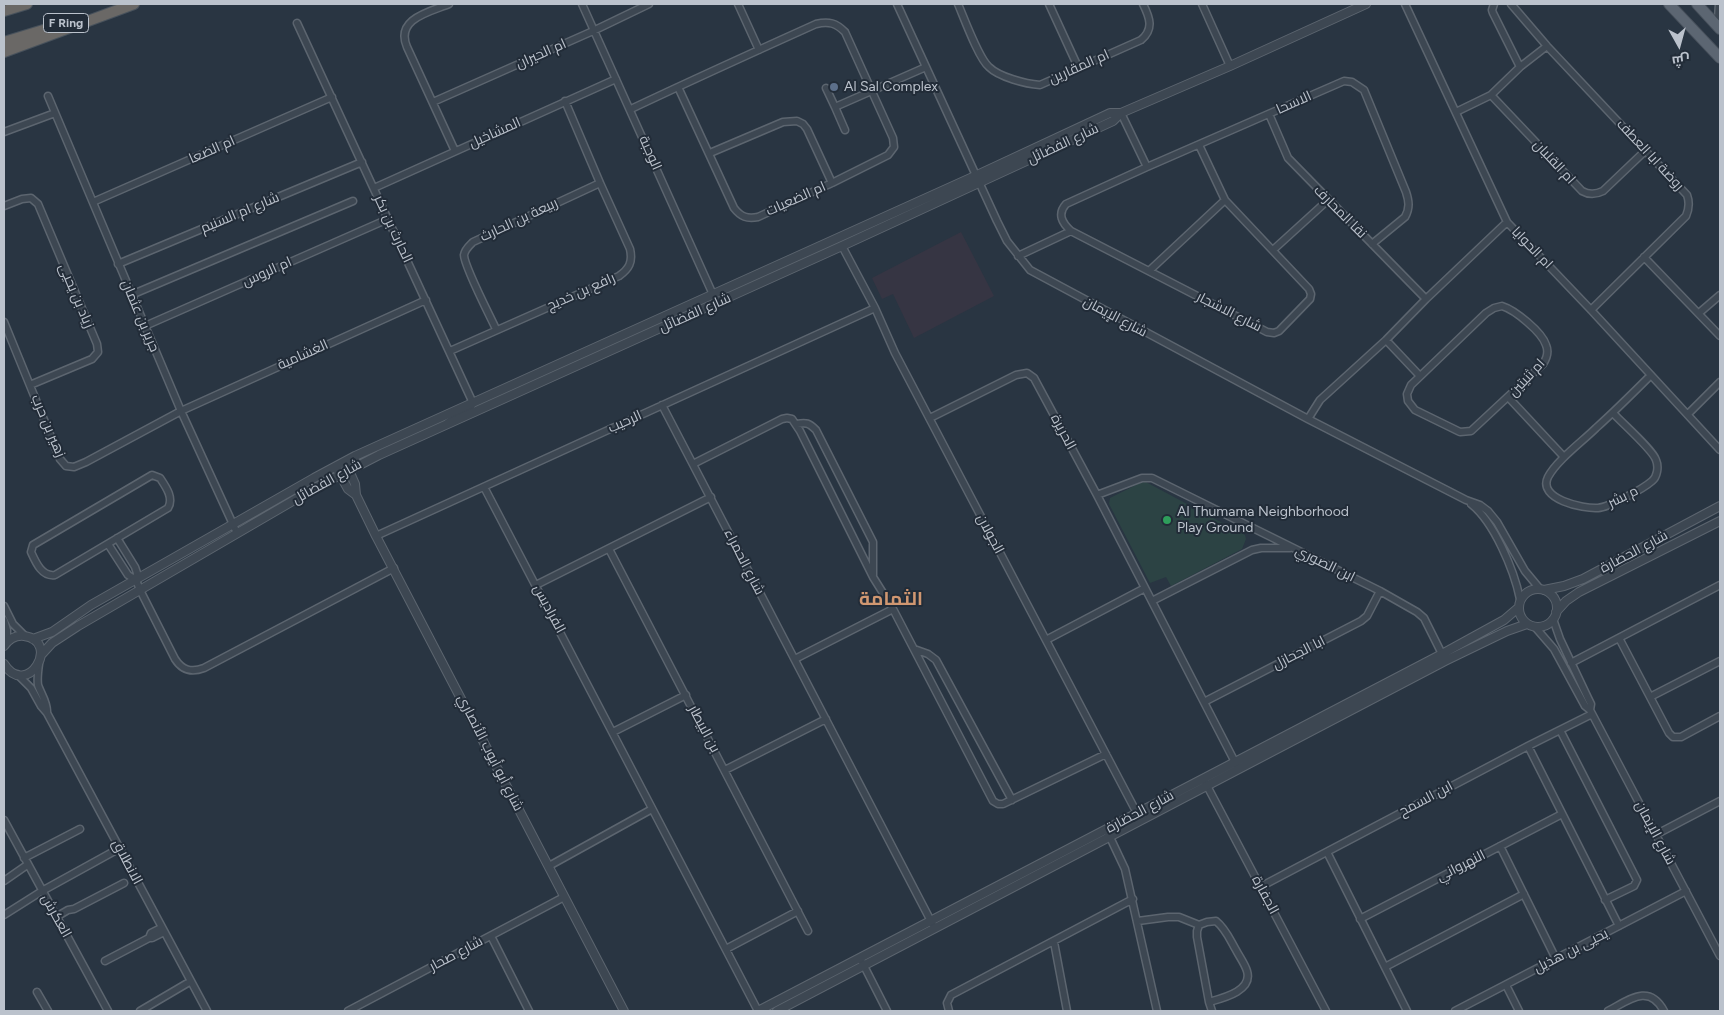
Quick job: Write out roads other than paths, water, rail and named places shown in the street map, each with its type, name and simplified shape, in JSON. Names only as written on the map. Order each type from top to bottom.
[{"type":"highway","name":"F Ring","points":[[4,12],[27,4]]},
{"type":"highway","name":"F Ring","points":[[4,42],[128,4]]},
{"type":"highway","points":[[4,52],[134,4]]},
{"type":"main road","points":[[1669,4],[1720,58]]},
{"type":"main road","points":[[1697,4],[1720,27]]},
{"type":"street","points":[[449,4],[415,18],[408,23],[404,34],[404,41],[455,151]]},
{"type":"street","name":"الوجبة","points":[[582,4],[631,109],[715,299]]},
{"type":"street","name":"ام الحيران","points":[[433,102],[646,4]]},
{"type":"street","points":[[738,4],[759,50]]},
{"type":"street","name":"شارع الإيمان","points":[[897,4],[977,180],[1007,241],[1030,270],[1308,419],[1466,500],[1480,505],[1497,522],[1524,571],[1542,589]]},
{"type":"street","name":"ام المقارين","points":[[958,4],[985,62],[995,72],[1029,84],[1040,85],[1141,40],[1149,30],[1150,23],[1143,4]]},
{"type":"street","points":[[1049,4],[1078,67]]},
{"type":"street","points":[[1202,4],[1230,66]]},
{"type":"street","name":"شارع الفضائل","points":[[41,655],[52,642],[340,474],[715,299],[842,246],[932,205],[935,199],[967,184],[1113,121],[1122,113],[1366,4]]},
{"type":"street","name":"ام الحوايا","points":[[1405,4],[1507,222],[1720,450]]},
{"type":"street","points":[[1494,4],[1493,13],[1520,67]]},
{"type":"street","points":[[1719,4],[1718,18],[1720,27]]},
{"type":"street","name":"روضة ابا العطف","points":[[1513,5],[1547,46],[1687,195],[1689,205],[1686,216],[1591,310]]},
{"type":"street","name":"الحارث بن بكر","points":[[298,23],[473,403]]},
{"type":"street","name":"ام الضعيات","points":[[631,109],[678,87],[816,24],[833,23],[845,32],[873,90],[893,138],[892,151],[888,155],[832,183],[758,216],[751,218],[743,217],[734,208],[678,87]]},
{"type":"street","points":[[1456,112],[1491,95],[1520,67],[1547,46]]},
{"type":"street","points":[[835,107],[926,67]]},
{"type":"street","name":"المشاخيل","points":[[374,188],[616,79]]},
{"type":"street","name":"الاسحا","points":[[1071,231],[1062,220],[1062,210],[1066,204],[1344,81],[1352,82],[1364,90],[1409,203],[1408,212],[1405,217],[1372,244]]},
{"type":"street","points":[[826,88],[845,130]]},
{"type":"street","name":"ام القلبان","points":[[1491,95],[1582,191],[1587,194],[1603,191],[1645,150]]},
{"type":"street","name":"جرير بن عثمان","points":[[48,96],[181,411],[238,533]]},
{"type":"street","name":"ام الضعا","points":[[93,202],[332,97]]},
{"type":"street","name":"رافع بن خديج","points":[[450,351],[619,276],[627,270],[631,263],[630,249],[565,101]]},
{"type":"street","points":[[4,132],[55,113]]},
{"type":"street","points":[[33,639],[52,632],[88,607],[336,466],[473,403],[715,299],[872,222],[977,180],[1024,154],[1110,113],[1122,113],[1147,167]]},
{"type":"street","name":"نقا المحارف","points":[[1268,114],[1288,158],[1426,299]]},
{"type":"street","points":[[710,153],[783,122],[798,121],[807,129],[832,183]]},
{"type":"street","name":"شارع الاشجار","points":[[1071,231],[1267,332],[1274,333],[1279,331],[1310,299],[1309,289],[1225,200],[1199,145]]},
{"type":"street","name":"شارع ام السنيم","points":[[118,264],[362,162]]},
{"type":"street","name":"ربيعة بن الحارث","points":[[496,329],[466,265],[464,253],[468,247],[473,242],[600,183]]},
{"type":"street","name":"زياد بن يحيى","points":[[4,206],[22,199],[31,198],[38,204],[97,344],[98,352],[92,359],[30,385]]},
{"type":"street","points":[[1149,271],[1225,200]]},
{"type":"street","points":[[1273,250],[1328,200]]},
{"type":"street","points":[[131,295],[352,201]]},
{"type":"street","name":"ام الروس","points":[[145,326],[388,219]]},
{"type":"street","points":[[842,246],[843,240],[869,227],[872,222]]},
{"type":"street","points":[[1308,419],[1320,400],[1386,340],[1507,222]]},
{"type":"street","points":[[1018,256],[1071,231]]},
{"type":"street","name":"الجولان","points":[[842,246],[875,308],[895,353],[1139,817]]},
{"type":"street","points":[[1644,257],[1720,336]]},
{"type":"street","points":[[1699,313],[1720,295]]},
{"type":"street","name":"الغشامية","points":[[181,411],[426,300]]},
{"type":"street","name":"ام ثنيتين","points":[[1502,306],[1518,313],[1543,339],[1548,350],[1547,358],[1543,364],[1509,398],[1475,429],[1466,433],[1460,432],[1415,410],[1408,401],[1408,388],[1486,313],[1502,306]]},
{"type":"street","name":"الرحيب","points":[[376,536],[875,308]]},
{"type":"street","name":"زهير بن حرب","points":[[4,322],[60,459],[66,466],[74,467],[86,462],[181,411]]},
{"type":"street","points":[[1386,340],[1420,376]]},
{"type":"street","name":"الحريرة","points":[[930,418],[1016,375],[1027,374],[1034,378],[1237,765]]},
{"type":"street","name":"م بشر","points":[[1613,413],[1654,456],[1658,470],[1653,481],[1614,503],[1599,508],[1557,499],[1550,494],[1548,487],[1549,476],[1564,457],[1613,413],[1650,375]]},
{"type":"street","points":[[1688,414],[1720,382]]},
{"type":"street","points":[[1509,398],[1564,457]]},
{"type":"street","points":[[445,424],[452,418],[470,409],[473,403]]},
{"type":"street","name":"شارع الحمراء","points":[[662,406],[933,924]]},
{"type":"street","points":[[693,464],[782,419],[792,419],[873,577],[893,609],[993,801],[1003,804],[1106,754]]},
{"type":"street","points":[[796,424],[805,423],[811,425],[816,430],[873,542],[873,577]]},
{"type":"street","name":"شارع أبو أيوب الأنصاري","points":[[345,462],[355,484],[356,495],[376,536],[624,1011]]},
{"type":"street","name":"شارع أبو أيوب الأنصاري","points":[[336,466],[348,489],[356,495]]},
{"type":"street","points":[[152,475],[160,478],[170,495],[170,505],[165,510],[117,538],[52,576],[43,573],[31,552],[33,545],[147,477],[152,475]]},
{"type":"street","name":"ابن الصوري","points":[[1097,495],[1142,478],[1152,478],[1380,591],[1417,612],[1424,618],[1443,657]]},
{"type":"street","name":"الفراديس","points":[[484,487],[758,1011]]},
{"type":"street","points":[[536,585],[710,497]]},
{"type":"street","name":"شارع الإيمان","points":[[1466,500],[1484,517],[1491,529],[1516,578],[1520,599]]},
{"type":"street","name":"شارع الحضارة","points":[[1542,589],[1564,586],[1583,579],[1720,506]]},
{"type":"street","name":"شارع الحضارة","points":[[1555,616],[1566,601],[1579,592],[1720,520]]},
{"type":"street","points":[[117,538],[135,567],[137,573],[136,580],[140,590],[178,663],[192,671],[204,668],[394,568]]},
{"type":"street","points":[[108,544],[128,575],[136,580]]},
{"type":"street","name":"بن البيطار","points":[[609,548],[808,931]]},
{"type":"street","points":[[1152,601],[1252,550],[1261,548],[1294,548]]},
{"type":"street","points":[[1571,663],[1720,585]]},
{"type":"street","points":[[1046,640],[1145,588]]},
{"type":"street","points":[[1542,589],[1555,599],[1555,616],[1545,625],[1535,627],[1527,624],[1520,617],[1518,608],[1520,599],[1527,592],[1542,589]]},
{"type":"street","name":"ابا الجحازل","points":[[1204,702],[1361,622],[1367,616],[1380,591]]},
{"type":"street","points":[[4,606],[13,624],[25,636]]},
{"type":"street","points":[[88,607],[91,619]]},
{"type":"street","name":"شارع الحضارة","points":[[777,1011],[933,924],[1443,657],[1504,620],[1518,608]]},
{"type":"street","points":[[795,659],[893,609]]},
{"type":"street","name":"شارع الإيمان","points":[[1555,616],[1571,663],[1590,704],[1591,712]]},
{"type":"street","points":[[4,620],[7,630],[5,644]]},
{"type":"street","name":"شارع الحضارة","points":[[1443,657],[1527,624]]},
{"type":"street","name":"شارع الإيمان","points":[[1535,627],[1554,649],[1585,706],[1591,712],[1719,951]]},
{"type":"street","points":[[5,644],[15,636],[25,636],[33,639],[39,646],[41,655],[39,664],[32,672],[17,674],[5,668]]},
{"type":"street","points":[[1619,638],[1669,733],[1673,737],[1681,737],[1720,716]]},
{"type":"street","points":[[914,650],[928,654],[936,660],[1012,800]]},
{"type":"street","points":[[1650,698],[1720,661]]},
{"type":"street","name":"الانطلاق","points":[[39,664],[38,685],[48,713]]},
{"type":"street","name":"الانطلاق","points":[[17,674],[31,688],[41,706],[48,713],[162,930],[207,1011]]},
{"type":"street","points":[[613,732],[686,695]]},
{"type":"street","name":"ابن السمح","points":[[1260,886],[1560,730],[1591,712]]},
{"type":"street","points":[[725,770],[826,719]]},
{"type":"street","points":[[1560,730],[1637,880],[1634,886],[1605,900]]},
{"type":"street","points":[[1528,746],[1619,926]]},
{"type":"street","name":"الجفارة","points":[[1205,782],[1324,1011]]},
{"type":"street","points":[[1657,834],[1720,801]]},
{"type":"street","points":[[549,866],[652,809]]},
{"type":"street","name":"النهرواني","points":[[1360,918],[1562,814]]},
{"type":"street","name":"العكرش","points":[[5,824],[108,1011]]},
{"type":"street","points":[[24,858],[80,829]]},
{"type":"street","points":[[1108,833],[1125,869],[1157,1011]]},
{"type":"street","points":[[1500,846],[1556,959]]},
{"type":"street","points":[[4,915],[42,890],[120,848]]},
{"type":"street","points":[[1327,852],[1407,1011]]},
{"type":"street","points":[[4,881],[27,865]]},
{"type":"street","points":[[57,918],[71,914],[74,909],[124,883]]},
{"type":"street","name":"يحيى بن هذيل","points":[[1455,1011],[1686,892]]},
{"type":"street","points":[[1385,967],[1524,894]]},
{"type":"street","name":"شارع صحار","points":[[348,1011],[564,897]]},
{"type":"street","points":[[948,1011],[947,1003],[951,996],[1133,899]]},
{"type":"street","points":[[726,949],[798,911]]},
{"type":"street","points":[[1138,921],[1168,917],[1180,918],[1199,925],[1216,921],[1223,927],[1247,971],[1247,980],[1242,988],[1228,997],[1209,1002]]},
{"type":"street","points":[[1199,925],[1196,937],[1212,1011]]},
{"type":"street","points":[[105,961],[149,938],[151,933],[162,930]]},
{"type":"street","points":[[491,936],[529,1011]]},
{"type":"street","points":[[1054,942],[1068,1011]]},
{"type":"street","points":[[862,962],[887,1011]]},
{"type":"street","name":"شارع الحضارة","points":[[758,1011],[862,962]]},
{"type":"street","points":[[140,1011],[191,982]]},
{"type":"street","points":[[1506,985],[1520,1011]]},
{"type":"street","points":[[37,992],[48,1011]]},
{"type":"street","points":[[1608,1011],[1631,999],[1647,996],[1655,998],[1664,1011]]},
{"type":"place","name":"Al Sal Complex","points":[[834,87]]},
{"type":"place","name":"Al Thumama Neighborhood Play Ground","points":[[1167,520]]},
{"type":"district","name":"الثمامة","points":[[891,599]]}]
